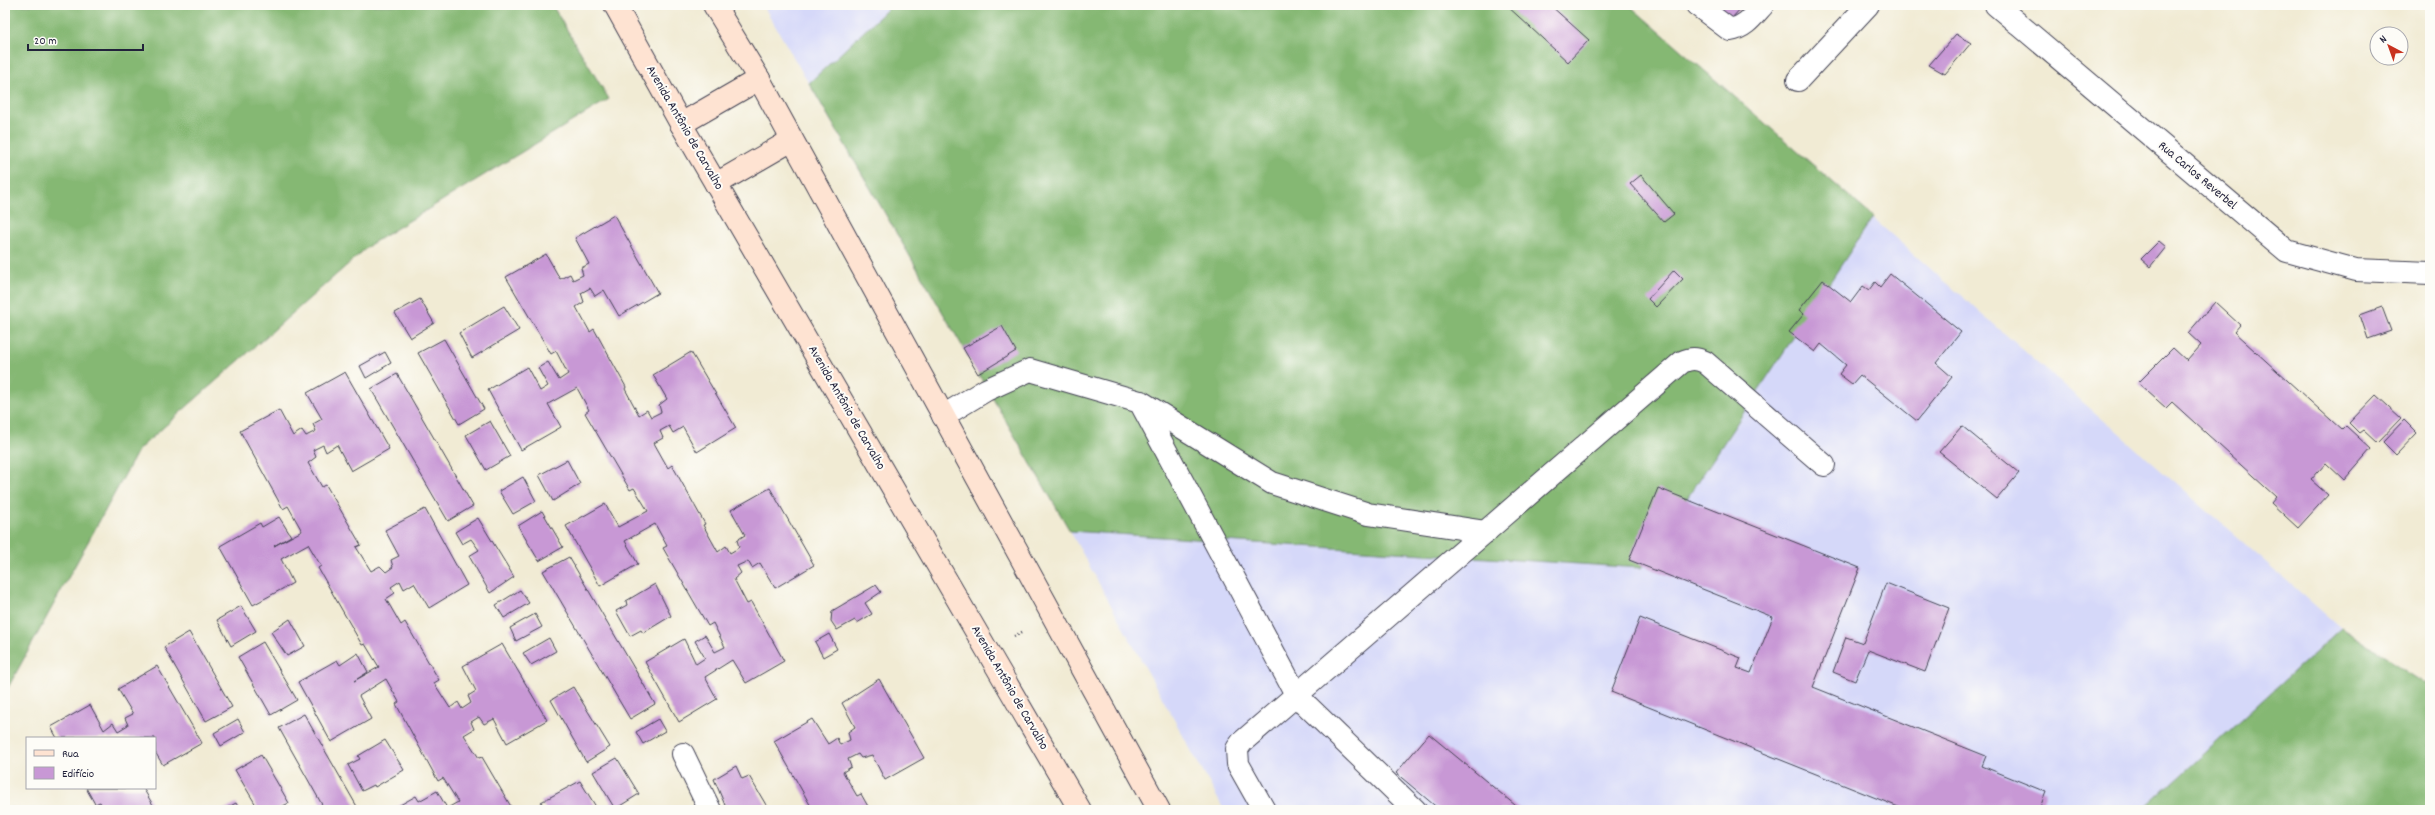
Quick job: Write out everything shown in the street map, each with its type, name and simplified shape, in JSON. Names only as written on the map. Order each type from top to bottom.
[{"type":"main road","name":"Avenida Antônio de Carvalho","points":[[615,5],[681,124],[1080,810]]},
{"type":"main road","points":[[714,5],[759,79],[1159,810]]},
{"type":"main road","points":[[681,124],[759,79]]},
{"type":"main road","points":[[716,184],[792,140]]},
{"type":"street","points":[[1697,5],[1730,30],[1739,29],[1746,24],[1763,5]]},
{"type":"street","points":[[1798,80],[1868,5]]},
{"type":"street","name":"Rua Carlos Reverbel","points":[[1996,5],[2287,251],[2356,270],[2430,273]]},
{"type":"street","points":[[1264,810],[1238,764],[1236,756],[1237,749],[1242,742],[1682,362],[1690,359],[1698,359],[1705,362],[1824,466]]},
{"type":"street","points":[[943,416],[986,390],[1030,370],[1140,402],[1272,483],[1368,514],[1486,532]]},
{"type":"street","points":[[1140,402],[1297,696],[1415,810]]},
{"type":"street","points":[[683,754],[710,810]]},
{"type":"path","points":[[988,651],[1052,615]]},
{"type":"shaded area","points":[[763,5],[1629,5],[2341,628],[2430,686],[2430,810],[1224,810],[1070,531]]},
{"type":"green space","points":[[5,5],[552,5],[609,99],[371,244],[139,449],[5,693]]},
{"type":"green space","points":[[892,5],[1629,5],[1873,217],[1641,568],[1070,531],[809,83]]},
{"type":"green space","points":[[2341,628],[2430,686],[2430,810],[2143,810]]},
{"type":"building","points":[[1506,5],[1550,5],[1589,40],[1568,62]]},
{"type":"building","points":[[1712,5],[1744,5],[1729,21]]},
{"type":"building","points":[[1956,34],[1971,43],[1945,74],[1929,65]]},
{"type":"building","points":[[1641,175],[1674,214],[1664,222],[1630,184]]},
{"type":"building","points":[[614,215],[658,293],[619,316],[604,290],[595,296],[590,288],[581,293],[584,302],[576,307],[590,332],[594,329],[626,387],[625,389],[639,415],[647,410],[651,417],[661,412],[659,405],[667,399],[653,375],[691,352],[736,428],[697,452],[683,427],[673,433],[669,426],[660,431],[663,438],[654,443],[668,468],[672,465],[705,524],[703,525],[718,552],[726,546],[730,553],[735,550],[739,547],[737,540],[745,535],[731,510],[770,488],[814,565],[775,588],[760,563],[752,568],[748,561],[737,566],[741,573],[734,579],[747,604],[751,602],[784,661],[746,683],[732,660],[705,677],[717,699],[679,722],[645,662],[684,639],[696,664],[705,658],[695,641],[705,635],[715,652],[725,647],[713,623],[708,626],[663,548],[667,546],[655,524],[625,541],[638,564],[600,586],[566,526],[605,504],[618,527],[648,511],[634,488],[630,490],[585,413],[589,410],[577,388],[548,404],[561,427],[521,450],[488,390],[527,367],[540,391],[548,386],[538,368],[548,362],[559,380],[568,374],[556,351],[551,354],[506,277],[546,254],[560,279],[570,274],[573,280],[583,275],[581,268],[589,264],[575,238]]},
{"type":"building","points":[[2159,241],[2166,247],[2150,267],[2141,259]]},
{"type":"building","points":[[1674,270],[1683,279],[1656,307],[1648,299]]},
{"type":"building","points":[[1890,274],[1961,332],[1936,363],[1952,377],[1917,421],[1860,375],[1852,384],[1839,374],[1846,365],[1821,344],[1815,352],[1789,332],[1804,314],[1799,310],[1823,280],[1851,302],[1863,286],[1869,290],[1875,282],[1880,287]]},
{"type":"building","points":[[420,299],[434,323],[410,338],[395,313]]},
{"type":"building","points":[[2215,302],[2240,325],[2234,332],[2342,430],[2346,426],[2371,449],[2344,480],[2326,463],[2311,480],[2328,495],[2298,528],[2271,503],[2276,497],[2172,402],[2166,408],[2138,383],[2173,348],[2187,361],[2201,345],[2188,333]]},
{"type":"building","points":[[504,306],[519,330],[472,358],[459,333]]},
{"type":"building","points":[[2382,307],[2391,331],[2368,339],[2360,315]]},
{"type":"building","points":[[1002,326],[1016,351],[978,374],[963,348]]},
{"type":"building","points":[[444,339],[484,409],[459,424],[418,353]]},
{"type":"building","points":[[385,352],[391,363],[366,378],[360,366]]},
{"type":"building","points":[[345,372],[389,449],[351,471],[337,445],[326,452],[323,445],[313,450],[316,457],[308,463],[322,487],[326,485],[361,545],[356,547],[371,571],[380,566],[386,572],[393,567],[391,560],[399,556],[385,530],[425,509],[467,585],[429,608],[414,583],[404,589],[400,581],[391,587],[395,593],[386,599],[401,625],[405,622],[439,680],[434,683],[450,708],[458,702],[462,709],[471,703],[468,696],[476,691],[463,666],[502,644],[547,720],[507,743],[494,719],[484,724],[479,717],[471,722],[474,729],[464,735],[479,758],[482,757],[513,810],[444,810],[458,802],[443,778],[438,781],[396,704],[399,702],[386,679],[359,696],[371,719],[331,742],[298,682],[337,660],[340,665],[358,653],[368,672],[354,681],[379,667],[365,644],[362,645],[318,568],[321,566],[308,544],[281,559],[293,583],[253,605],[220,546],[260,523],[262,527],[279,517],[291,536],[274,546],[302,531],[288,506],[283,509],[240,431],[279,410],[293,436],[302,430],[306,436],[316,431],[313,424],[322,419],[307,393]]},
{"type":"building","points":[[397,374],[473,506],[448,521],[371,389]]},
{"type":"building","points":[[2376,395],[2401,418],[2377,443],[2363,430],[2359,433],[2349,423]]},
{"type":"building","points":[[2404,420],[2417,433],[2396,455],[2383,442]]},
{"type":"building","points":[[490,421],[510,456],[486,470],[466,435]]},
{"type":"building","points":[[1962,426],[2019,473],[1997,499],[1939,452]]},
{"type":"building","points":[[567,460],[580,484],[553,501],[539,475]]},
{"type":"building","points":[[523,477],[536,501],[513,514],[499,491]]},
{"type":"building","points":[[1658,488],[1860,568],[1813,687],[1986,756],[1982,766],[2046,792],[2039,810],[1906,810],[1611,692],[1640,618],[1741,658],[1737,668],[1751,673],[1773,617],[1629,560]]},
{"type":"building","points":[[542,511],[563,547],[539,561],[518,526]]},
{"type":"building","points":[[478,518],[514,577],[490,593],[469,556],[479,550],[471,539],[462,544],[455,532]]},
{"type":"building","points":[[569,557],[655,704],[630,719],[543,571]]},
{"type":"building","points":[[1886,583],[1949,608],[1925,672],[1868,650],[1855,681],[1833,672],[1846,637],[1863,643]]},
{"type":"building","points":[[655,584],[671,616],[643,633],[641,630],[630,636],[616,611],[627,605],[626,601]]},
{"type":"building","points":[[876,585],[881,592],[865,603],[872,614],[857,623],[855,620],[837,630],[831,621],[832,611]]},
{"type":"building","points":[[520,590],[529,603],[504,618],[496,605]]},
{"type":"building","points":[[241,606],[256,631],[231,646],[217,620]]},
{"type":"building","points":[[535,614],[542,627],[516,641],[510,628]]},
{"type":"building","points":[[290,619],[305,646],[287,656],[271,632]]},
{"type":"building","points":[[189,632],[232,707],[206,721],[164,647]]},
{"type":"building","points":[[829,634],[837,649],[823,657],[815,642]]},
{"type":"building","points":[[549,638],[556,651],[531,665],[523,653]]},
{"type":"building","points":[[263,642],[297,700],[271,715],[238,657]]},
{"type":"building","points":[[157,666],[202,743],[163,765],[156,754],[156,737],[56,737],[51,727],[90,705],[104,730],[113,723],[118,731],[128,725],[125,718],[133,714],[118,689]]},
{"type":"building","points":[[879,679],[924,758],[885,780],[872,755],[861,758],[858,754],[848,759],[851,767],[843,772],[857,796],[861,794],[870,810],[813,810],[774,741],[812,719],[828,744],[837,738],[840,745],[850,740],[848,732],[855,727],[842,703]]},
{"type":"building","points":[[573,687],[610,747],[586,762],[551,700]]},
{"type":"building","points":[[304,714],[359,810],[325,810],[279,728]]},
{"type":"building","points":[[238,719],[245,732],[221,746],[214,733]]},
{"type":"building","points":[[658,719],[665,731],[643,744],[636,732]]},
{"type":"building","points":[[1429,734],[1521,810],[1440,810],[1396,773]]},
{"type":"building","points":[[385,740],[404,770],[375,787],[374,785],[362,791],[348,765],[360,759],[358,756]]},
{"type":"building","points":[[261,755],[289,803],[275,810],[259,810],[235,770]]},
{"type":"building","points":[[617,758],[639,794],[615,809],[593,772]]},
{"type":"building","points":[[736,766],[742,779],[749,776],[769,810],[727,810],[714,779]]},
{"type":"building","points":[[580,781],[598,810],[546,810],[541,802]]},
{"type":"building","points":[[87,789],[144,789],[156,810],[104,810],[100,802],[95,804]]},
{"type":"building","points":[[437,791],[447,808],[442,810],[391,810],[416,796],[419,801]]},
{"type":"building","points":[[236,803],[240,810],[223,810]]}]
